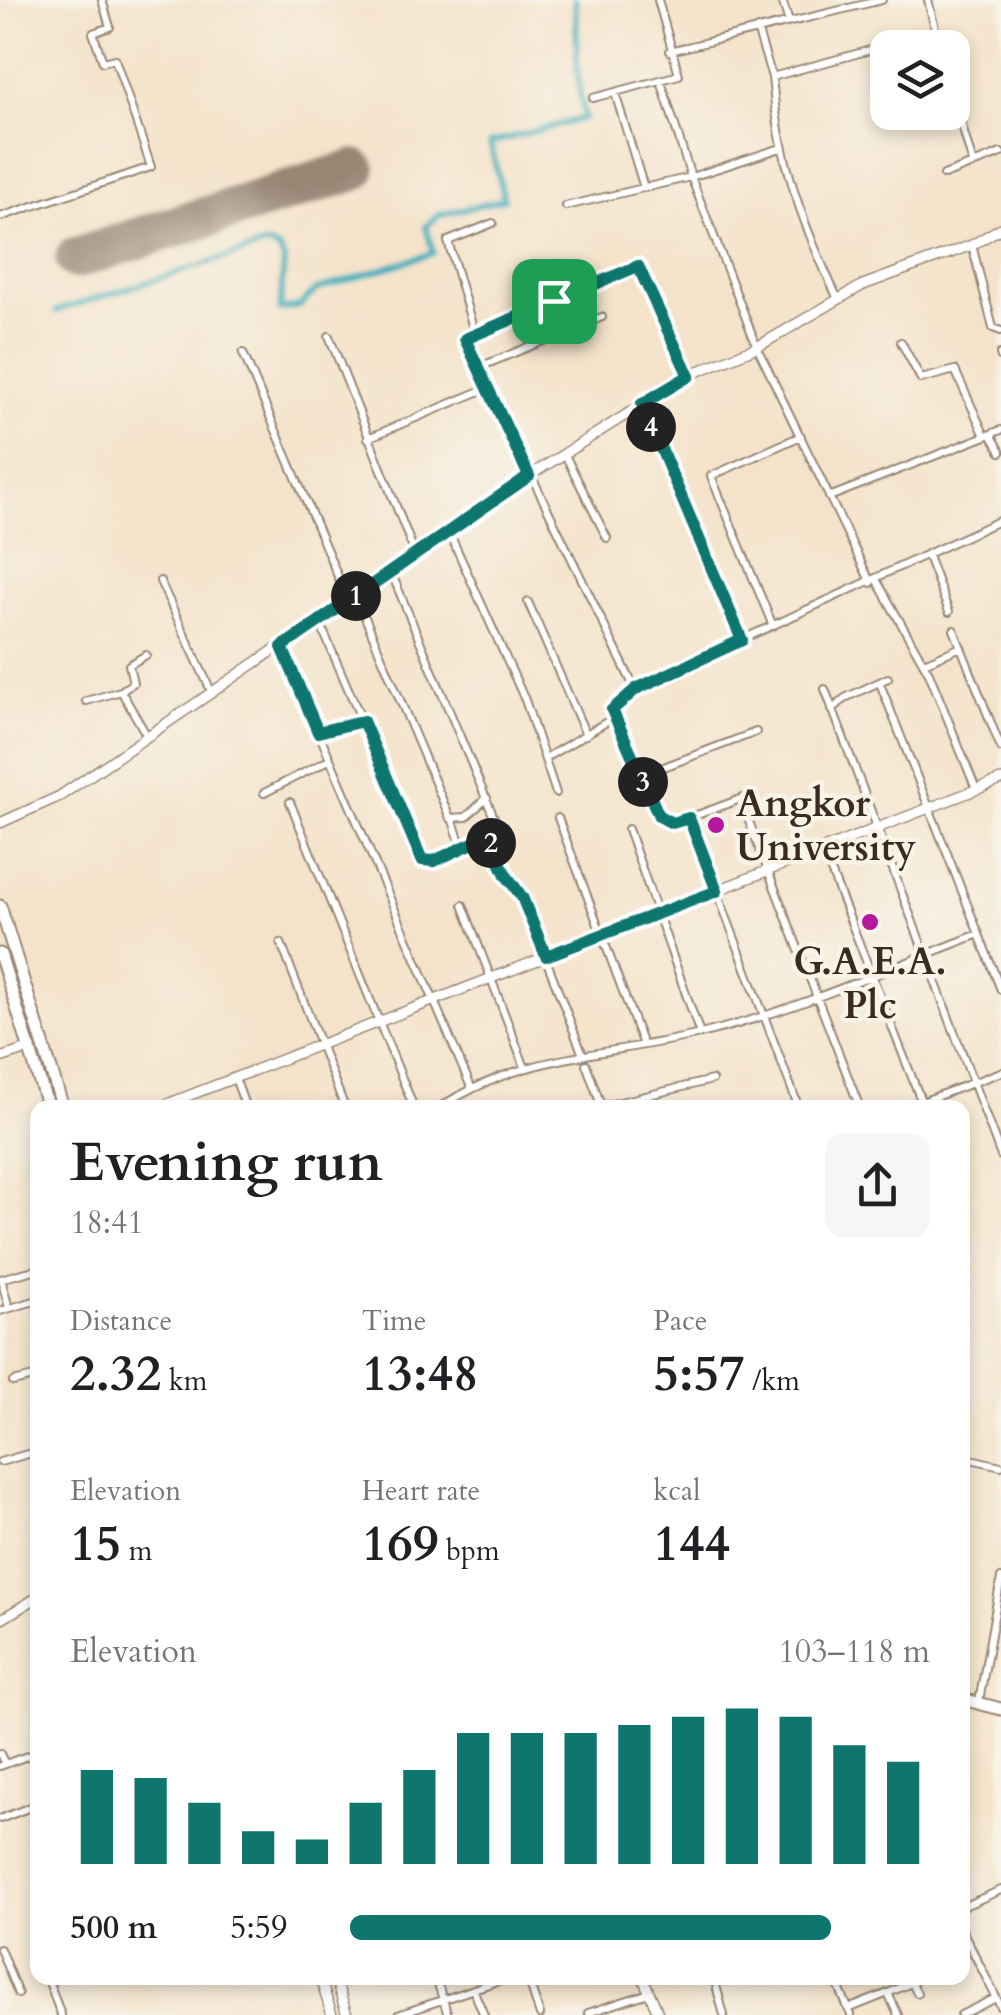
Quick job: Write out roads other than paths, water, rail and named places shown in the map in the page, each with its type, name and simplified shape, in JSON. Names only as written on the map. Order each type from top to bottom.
[{"type":"highway","points":[[0,906],[60,1100]]},
{"type":"highway","points":[[0,954],[3,975],[46,1100]]},
{"type":"highway","points":[[970,1701],[1001,1709]]},
{"type":"street","points":[[0,218],[151,167],[115,59],[103,62],[93,33],[110,28],[102,0]]},
{"type":"street","points":[[593,98],[678,75],[658,0]]},
{"type":"street","points":[[782,0],[789,22]]},
{"type":"street","points":[[670,51],[882,0]]},
{"type":"street","points":[[928,0],[936,30]]},
{"type":"street","points":[[757,30],[772,77],[780,148],[796,205],[838,299]]},
{"type":"street","points":[[772,77],[870,50]]},
{"type":"street","points":[[661,81],[691,177],[757,347],[829,497],[874,582],[924,663],[976,789]]},
{"type":"street","points":[[615,93],[644,188]]},
{"type":"street","points":[[963,130],[973,164]]},
{"type":"street","points":[[566,206],[691,177],[780,148]]},
{"type":"street","points":[[944,175],[1001,153]]},
{"type":"street","points":[[475,335],[448,241],[494,223]]},
{"type":"street","points":[[0,823],[60,796],[529,476],[689,376],[757,347],[838,299],[972,245],[1001,228]]},
{"type":"street","points":[[972,245],[994,328],[1001,331]]},
{"type":"street","points":[[636,689],[486,389],[465,339],[638,266],[689,376]]},
{"type":"street","points":[[478,368],[602,317]]},
{"type":"street","points":[[329,336],[415,555]]},
{"type":"street","points":[[901,342],[921,380],[955,370],[988,435],[1001,452]]},
{"type":"street","points":[[242,353],[453,820],[462,848]]},
{"type":"street","points":[[368,438],[486,389]]},
{"type":"street","points":[[642,404],[742,640]]},
{"type":"street","points":[[829,497],[1001,430]]},
{"type":"street","points":[[773,626],[711,476],[801,436]]},
{"type":"street","points":[[564,454],[607,538]]},
{"type":"street","points":[[746,796],[689,818],[664,822],[615,718],[614,705],[636,689],[1001,520]]},
{"type":"street","points":[[449,532],[546,758],[556,793]]},
{"type":"street","points":[[928,556],[950,612]]},
{"type":"street","points":[[391,572],[498,827]]},
{"type":"street","points":[[160,581],[212,694]]},
{"type":"street","points":[[528,602],[586,735]]},
{"type":"street","points":[[319,621],[422,860],[434,861],[488,836],[506,875],[522,897],[585,1059],[596,1100]]},
{"type":"street","points":[[954,630],[1001,748]]},
{"type":"street","points":[[282,647],[471,1087]]},
{"type":"street","points":[[924,663],[961,647]]},
{"type":"street","points":[[86,701],[133,683],[130,665],[146,655]]},
{"type":"street","points":[[832,710],[845,698],[888,678]]},
{"type":"street","points":[[881,686],[1001,990]]},
{"type":"street","points":[[825,689],[1001,1156]]},
{"type":"street","points":[[121,690],[148,737]]},
{"type":"street","points":[[546,758],[615,718]]},
{"type":"street","points":[[318,732],[363,721]]},
{"type":"street","points":[[640,776],[756,732]]},
{"type":"street","points":[[264,792],[329,760]]},
{"type":"street","points":[[177,1100],[1001,780]]},
{"type":"street","points":[[453,820],[476,812],[487,798]]},
{"type":"street","points":[[290,802],[411,1100]]},
{"type":"street","points":[[558,818],[642,1045]]},
{"type":"street","points":[[689,818],[796,1100]]},
{"type":"street","points":[[748,818],[857,1100]]},
{"type":"street","points":[[628,829],[700,1034]]},
{"type":"street","points":[[823,851],[921,1100]]},
{"type":"street","points":[[463,905],[524,1065]]},
{"type":"street","points":[[451,1100],[524,1065],[585,1059],[766,1015],[979,934]]},
{"type":"street","points":[[281,943],[342,1100]]},
{"type":"street","points":[[0,1058],[43,1044]]},
{"type":"street","points":[[932,1100],[1001,1072]]},
{"type":"street","points":[[234,1077],[243,1100]]},
{"type":"street","points":[[624,1100],[712,1080]]},
{"type":"street","points":[[30,1271],[0,1279],[4,1309],[30,1302]]},
{"type":"street","points":[[13,1382],[30,1378]]},
{"type":"street","points":[[0,1462],[30,1453]]},
{"type":"street","points":[[970,1459],[1001,1466]]},
{"type":"street","points":[[979,1703],[1001,1578]]},
{"type":"street","points":[[0,1620],[30,1602]]},
{"type":"street","points":[[0,1754],[2,1765],[30,1755]]},
{"type":"street","points":[[0,1819],[30,1807]]},
{"type":"street","points":[[970,1904],[1001,1890]]},
{"type":"street","points":[[970,1946],[1001,2006]]},
{"type":"street","points":[[0,1948],[18,1994]]},
{"type":"street","points":[[322,1985],[332,2015]]},
{"type":"street","points":[[338,1985],[347,2015]]},
{"type":"street","points":[[438,1985],[448,2015]]},
{"type":"street","points":[[398,2015],[485,1985]]},
{"type":"street","points":[[530,1985],[540,2015]]},
{"type":"street","points":[[646,1985],[659,2015]]},
{"type":"street","points":[[716,1985],[724,2015]]},
{"type":"street","points":[[838,1985],[850,2012],[902,1985]]},
{"type":"street","points":[[912,1985],[916,1992]]},
{"type":"street","points":[[50,1986],[60,2015]]},
{"type":"street","points":[[473,1989],[484,2015]]},
{"type":"street","points":[[888,1993],[898,2015]]},
{"type":"street","points":[[588,2013],[649,1994]]},
{"type":"street","points":[[960,2015],[996,1998]]},
{"type":"waterway","points":[[56,311],[266,245],[279,249],[284,260],[280,310],[300,306],[316,290],[433,253],[426,226],[439,215],[504,199],[490,143],[585,118],[578,73],[575,0]]},
{"type":"place","name":"Angkor University","points":[[716,825]]},
{"type":"place","name":"G.A.E.A. Plc","points":[[870,922]]}]
